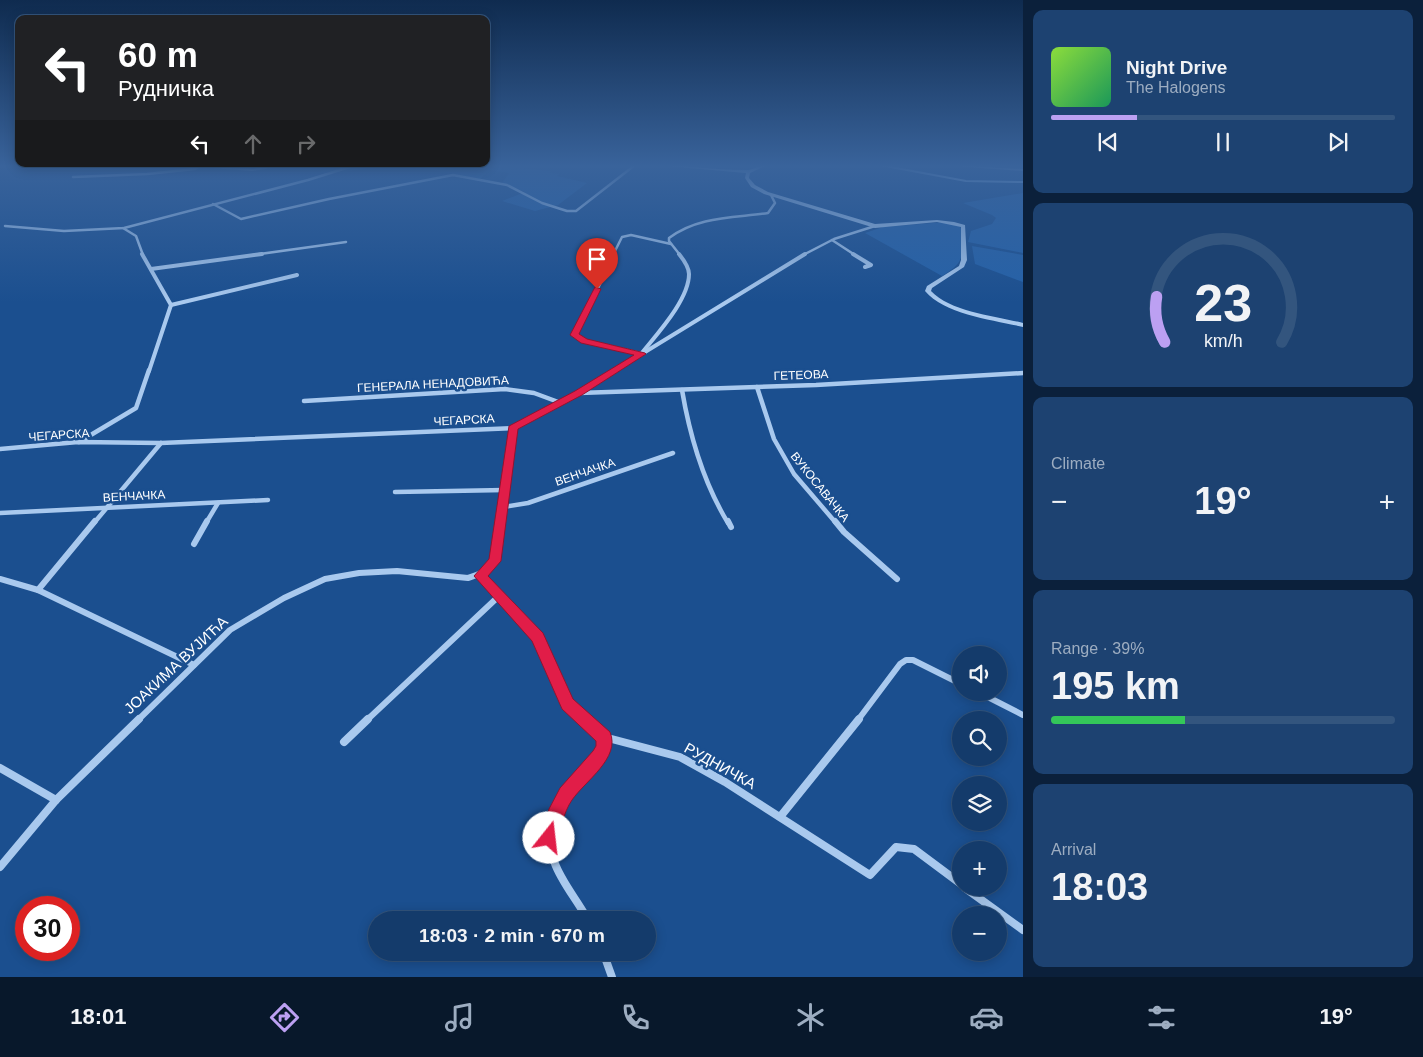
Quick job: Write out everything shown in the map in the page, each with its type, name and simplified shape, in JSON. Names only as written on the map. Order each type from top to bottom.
[{"type":"street","points":[[6,226],[66,231],[123,228],[188,211]]},
{"type":"street","points":[[224,211],[241,219],[278,211]]},
{"type":"street","points":[[671,244],[631,235],[622,237],[574,335],[584,341],[642,354],[685,290],[689,275],[686,264],[671,244],[669,238],[674,233],[697,224],[722,218],[768,213],[770,211]]},
{"type":"street","points":[[824,211],[876,226],[937,221],[963,226],[964,260],[961,267],[929,287],[928,291],[931,295],[952,306],[1023,324]]},
{"type":"street","name":"ЧЕГАРСКА","points":[[0,449],[78,442],[161,443],[513,428],[579,393],[776,270],[832,240],[876,226]]},
{"type":"street","points":[[78,442],[136,408],[171,305],[150,269],[136,236],[123,228]]},
{"type":"street","points":[[832,240],[871,264],[865,267]]},
{"type":"street","points":[[150,269],[346,242]]},
{"type":"street","points":[[171,305],[297,275]]},
{"type":"street","name":"ГЕТЕОВА","points":[[579,393],[976,377],[1023,372]]},
{"type":"street","name":"ВУКОСАВАЧКА","points":[[756,387],[774,439],[794,474],[844,532],[897,579]]},
{"type":"street","name":"ГЕНЕРАЛА НЕНАДОВИЋА","points":[[304,401],[505,389],[524,390],[561,403]]},
{"type":"street","points":[[682,390],[692,438],[706,480],[716,503],[731,527]]},
{"type":"street","points":[[480,576],[495,561],[513,428]]},
{"type":"street","points":[[38,590],[161,443]]},
{"type":"street","name":"ВЕНЧАЧКА","points":[[503,507],[528,503],[673,453]]},
{"type":"street","points":[[395,492],[505,490]]},
{"type":"street","name":"ВЕНЧАЧКА","points":[[0,513],[268,500]]},
{"type":"street","points":[[194,544],[218,503]]},
{"type":"street","name":"ЈОАКИМА ВУЈИЋА","points":[[0,867],[56,800],[230,630],[284,598],[325,579],[358,573],[397,571],[468,578],[480,576]]},
{"type":"street","name":"РУДНИЧКА","points":[[480,576],[538,637],[568,704],[604,737],[680,757],[780,816],[870,875],[896,847],[914,849],[952,877]]},
{"type":"street","points":[[0,579],[38,590],[194,665]]},
{"type":"street","points":[[344,742],[499,596]]},
{"type":"street","points":[[780,816],[852,729],[900,664],[906,660],[914,660],[952,679]]},
{"type":"street","points":[[996,701],[1023,715]]},
{"type":"street","points":[[582,911],[561,880],[550,850],[549,838],[558,809],[566,794],[599,757],[604,748],[604,737]]},
{"type":"street","points":[[0,768],[56,800]]},
{"type":"street","points":[[976,896],[1023,930]]},
{"type":"street","points":[[606,961],[612,977]]},
{"type":"shaded area","points":[[981,211],[1023,211],[1023,253],[968,242],[971,231],[992,224],[996,218]]},
{"type":"shaded area","points":[[946,222],[959,226],[962,229],[962,251],[956,266],[942,276],[865,233],[883,227]]},
{"type":"shaded area","points":[[972,246],[1023,255],[1023,282],[975,264]]},
{"type":"route","points":[[549,838],[558,809],[566,794],[599,757],[604,748],[604,737],[568,704],[538,637],[480,576],[495,561],[513,428],[579,393],[642,354],[584,341],[574,335],[597,289]]}]
